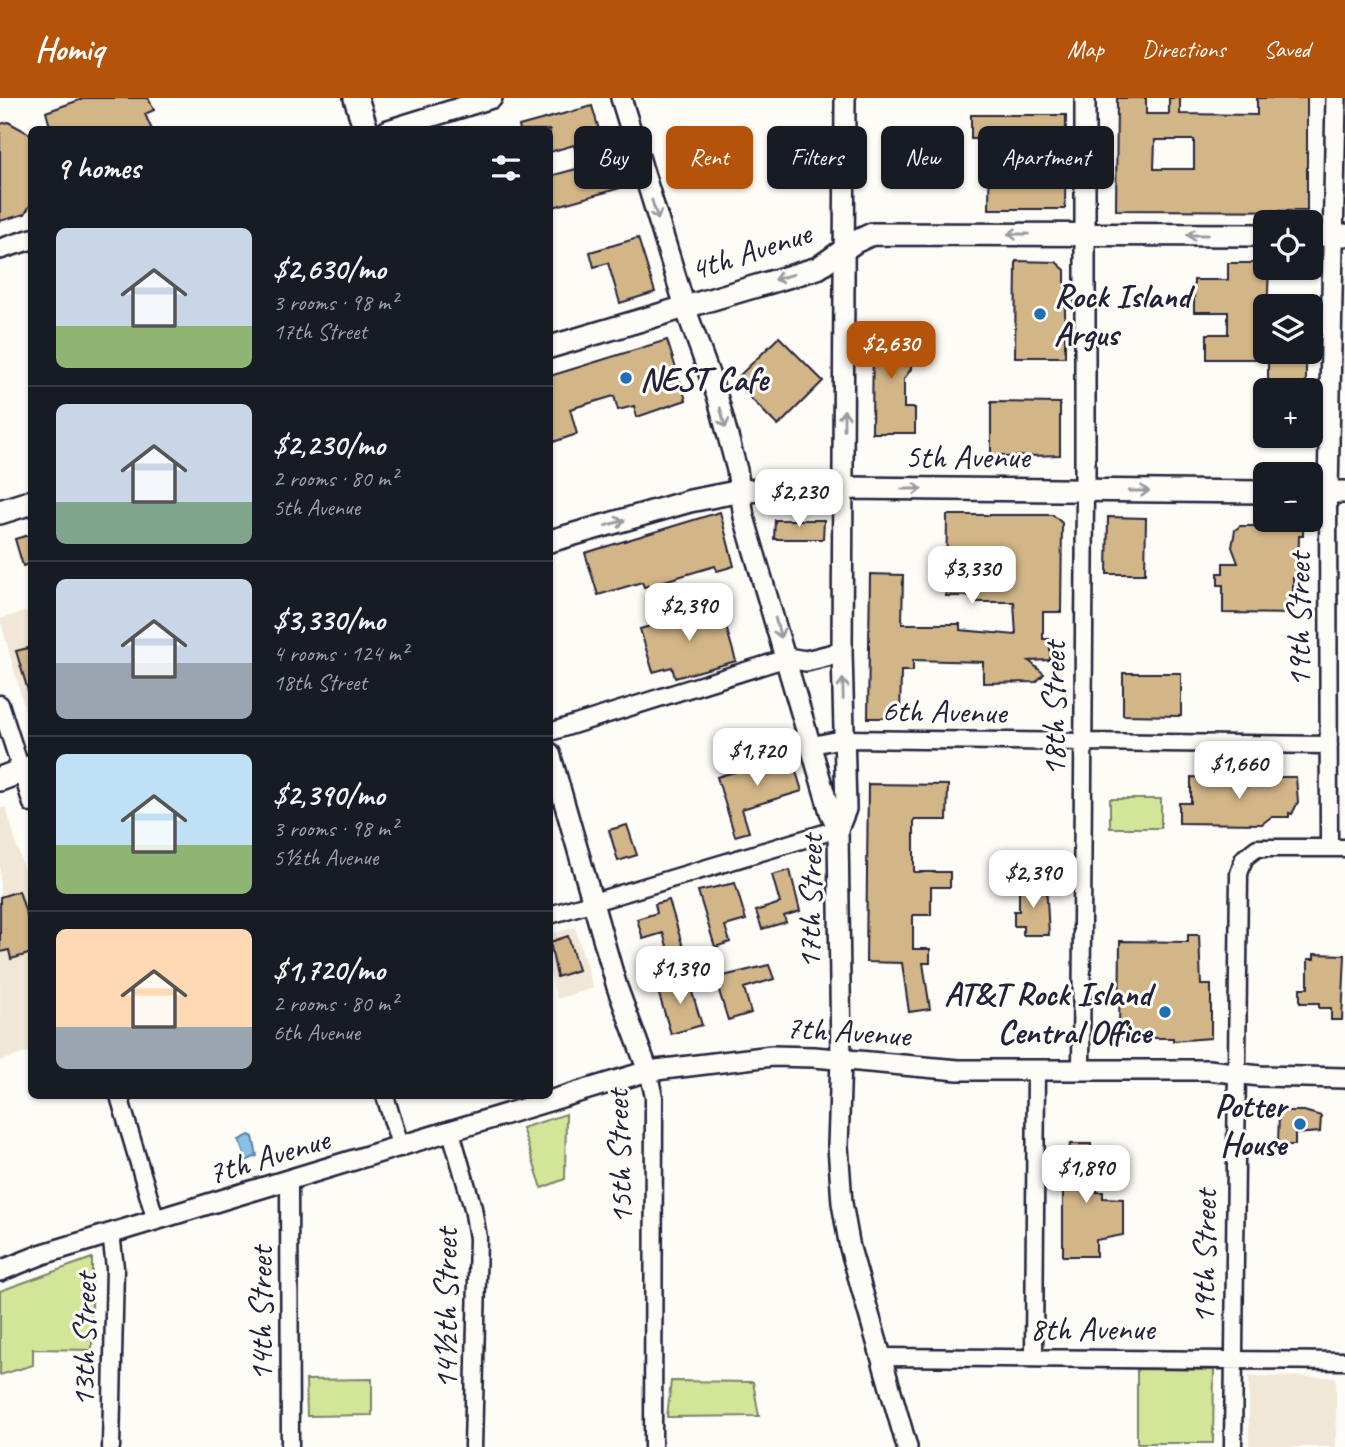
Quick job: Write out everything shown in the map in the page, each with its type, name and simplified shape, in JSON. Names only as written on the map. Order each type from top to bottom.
[{"type":"main road","points":[[356,98],[365,126]]},
{"type":"main road","name":"4th Avenue","points":[[553,346],[818,268],[864,237],[888,233],[1253,235]]},
{"type":"main road","name":"5th Avenue","points":[[553,540],[690,501],[741,491],[843,488],[1253,492]]},
{"type":"main road","points":[[0,512],[28,503]]},
{"type":"street","points":[[401,126],[492,98]]},
{"type":"street","points":[[553,914],[838,830],[744,517],[741,491],[718,399],[685,307],[621,98]]},
{"type":"street","name":"17th Street","points":[[845,98],[842,652],[846,808],[838,830],[841,1059],[838,1146],[842,1203],[850,1248],[907,1447]]},
{"type":"street","name":"18th Street","points":[[1081,1069],[1086,490],[1085,98]]},
{"type":"street","name":"19th Street","points":[[1233,1447],[1237,889],[1244,858],[1249,853],[1266,847],[1337,848],[1329,745],[1328,492],[1329,235],[1335,207],[1336,98]]},
{"type":"street","points":[[0,249],[28,240]]},
{"type":"street","points":[[553,731],[787,658],[806,661],[842,652]]},
{"type":"street","points":[[0,704],[17,773],[28,796]]},
{"type":"street","name":"6th Avenue","points":[[812,745],[843,738],[1329,745]]},
{"type":"street","name":"15th Street","points":[[553,764],[617,987],[648,1071],[654,1097],[653,1447]]},
{"type":"street","name":"7th Avenue","points":[[0,1270],[111,1233],[289,1182],[648,1071],[751,1056],[841,1059],[958,1070],[1081,1069],[1345,1078]]},
{"type":"street","points":[[1034,1357],[1036,1069]]},
{"type":"street","points":[[120,1099],[156,1221]]},
{"type":"street","points":[[386,1099],[401,1148]]},
{"type":"street","name":"14½th Street","points":[[451,1132],[473,1208],[478,1238],[473,1447]]},
{"type":"street","name":"14th Street","points":[[289,1182],[290,1447]]},
{"type":"street","name":"13th Street","points":[[111,1233],[115,1268],[111,1447]]},
{"type":"street","name":"8th Avenue","points":[[881,1357],[1345,1361]]},
{"type":"shaded area","points":[[28,611],[28,720],[0,619]]},
{"type":"shaded area","points":[[6,807],[28,885],[28,1052],[0,1061],[0,809]]},
{"type":"shaded area","points":[[575,927],[593,988],[557,999],[553,984],[553,933]]},
{"type":"shaded area","points":[[1249,1376],[1336,1377],[1336,1447],[1249,1447]]},
{"type":"green space","points":[[1110,799],[1161,799],[1161,828],[1110,828]]},
{"type":"green space","points":[[566,1114],[565,1179],[542,1188],[522,1128]]},
{"type":"green space","points":[[92,1258],[92,1350],[33,1349],[33,1365],[0,1375],[0,1291]]},
{"type":"green space","points":[[1137,1369],[1214,1370],[1213,1443],[1137,1443]]},
{"type":"green space","points":[[372,1379],[372,1415],[307,1416],[306,1380]]},
{"type":"green space","points":[[671,1381],[753,1382],[759,1416],[667,1417]]},
{"type":"water","points":[[249,1135],[253,1137],[257,1156],[246,1161],[239,1140]]},
{"type":"building","points":[[85,98],[148,98],[154,110],[145,114],[150,126],[50,126],[46,112]]},
{"type":"building","points":[[1117,98],[1146,98],[1146,114],[1169,114],[1169,98],[1180,98],[1180,114],[1257,115],[1257,98],[1307,98],[1307,210],[1116,210]],"holes":[[[1155,140],[1194,140],[1194,169],[1154,169]]]},
{"type":"building","points":[[592,106],[598,126],[574,126],[574,145],[553,151],[553,126],[519,126]]},
{"type":"building","points":[[971,115],[1066,115],[1066,126],[978,126],[978,139],[971,139]]},
{"type":"building","points":[[8,122],[28,133],[28,209],[25,214],[0,221],[0,124]]},
{"type":"building","points":[[574,170],[574,189],[616,189],[553,207],[553,175]]},
{"type":"building","points":[[989,189],[1065,189],[1065,209],[989,209]]},
{"type":"building","points":[[638,238],[655,292],[620,303],[608,263],[594,267],[590,252]]},
{"type":"building","name":"Rock Island Argus","points":[[1016,261],[1056,262],[1065,270],[1065,357],[1015,357]]},
{"type":"building","points":[[1228,263],[1253,263],[1253,280],[1268,280],[1268,294],[1253,294],[1253,359],[1207,359],[1207,334],[1228,334],[1228,312],[1194,312],[1194,280],[1228,280]]},
{"type":"building","points":[[873,328],[911,329],[911,369],[904,379],[904,408],[915,408],[915,433],[872,433]]},
{"type":"building","points":[[779,337],[823,381],[778,426],[734,381]]},
{"type":"building","points":[[667,340],[686,400],[637,417],[634,406],[618,410],[614,396],[570,409],[577,434],[553,442],[553,375]]},
{"type":"building","points":[[1268,364],[1306,364],[1306,378],[1268,378]]},
{"type":"building","points":[[991,402],[1060,403],[1060,455],[991,455]]},
{"type":"building","points":[[720,512],[734,566],[717,571],[715,566],[644,587],[642,582],[598,595],[585,553]]},
{"type":"building","points":[[947,515],[1053,515],[1062,523],[1061,612],[1043,612],[1043,639],[1050,639],[1050,660],[1029,661],[1044,674],[1036,682],[983,683],[983,662],[913,660],[913,671],[901,671],[900,718],[868,718],[870,574],[903,575],[902,624],[960,624],[960,630],[1016,635],[1014,602],[974,602],[974,596],[946,596]]},
{"type":"building","points":[[1108,517],[1146,518],[1145,574],[1107,574]]},
{"type":"building","points":[[775,520],[824,520],[823,539],[774,539]]},
{"type":"building","points":[[1240,526],[1253,526],[1253,532],[1303,532],[1303,536],[1299,536],[1298,578],[1293,578],[1293,614],[1223,613],[1223,585],[1218,585],[1218,573],[1223,573],[1223,563],[1238,563],[1232,547],[1235,530]]},
{"type":"building","points":[[28,535],[28,564],[23,566],[15,539]]},
{"type":"building","points":[[720,606],[736,661],[675,678],[672,667],[653,672],[640,629]]},
{"type":"building","points":[[28,648],[28,691],[16,651]]},
{"type":"building","points":[[1123,673],[1181,673],[1181,716],[1123,715]]},
{"type":"building","points":[[791,755],[802,791],[742,809],[749,832],[735,836],[717,777]]},
{"type":"building","points":[[1227,774],[1238,775],[1238,786],[1266,785],[1265,777],[1296,777],[1298,802],[1292,814],[1289,813],[1289,817],[1271,817],[1262,824],[1179,823],[1179,803],[1191,803],[1191,777],[1227,778]]},
{"type":"building","points":[[868,784],[948,785],[947,820],[914,820],[914,872],[950,872],[950,887],[931,887],[931,915],[913,915],[913,949],[930,949],[930,963],[923,963],[930,1009],[909,1012],[902,963],[866,962]]},
{"type":"building","points":[[627,825],[637,855],[618,861],[609,830]]},
{"type":"building","points":[[790,870],[800,911],[784,916],[786,922],[762,929],[756,911],[780,903],[772,875]]},
{"type":"building","points":[[1026,882],[1046,882],[1049,935],[1023,935],[1023,926],[1014,926],[1014,911],[1019,911],[1019,888],[1026,888]]},
{"type":"building","points":[[735,883],[746,920],[725,926],[730,942],[715,947],[698,891]]},
{"type":"building","points":[[19,891],[28,919],[28,954],[11,959],[9,950],[0,952],[0,897]]},
{"type":"building","points":[[669,900],[685,954],[671,959],[663,933],[643,939],[637,919],[657,913],[655,904]]},
{"type":"building","name":"AT&T Rock Island Central Office","points":[[1188,935],[1199,935],[1201,985],[1211,985],[1211,1038],[1173,1041],[1173,1038],[1119,1038],[1120,941],[1188,942]]},
{"type":"building","points":[[568,936],[578,970],[557,977],[553,941]]},
{"type":"building","points":[[1314,954],[1345,955],[1342,1020],[1331,1020],[1331,1008],[1319,1008],[1319,1003],[1300,1003],[1300,988],[1308,988],[1308,959],[1314,959]]},
{"type":"building","points":[[769,965],[774,979],[744,988],[751,1013],[728,1020],[715,978]]},
{"type":"building","points":[[688,979],[702,1025],[671,1034],[657,988]]},
{"type":"building","name":"Potter House","points":[[1304,1111],[1321,1116],[1320,1132],[1295,1134],[1295,1145],[1278,1145],[1279,1113]]},
{"type":"building","points":[[1070,1144],[1091,1144],[1091,1152],[1097,1152],[1097,1192],[1103,1192],[1103,1198],[1123,1199],[1123,1235],[1096,1240],[1096,1256],[1063,1256],[1063,1152],[1069,1152]]},
{"type":"place","name":"Rock Island Argus","points":[[1040,314]]},
{"type":"place","name":"NEST Cafe","points":[[626,378]]},
{"type":"place","name":"AT&T Rock Island Central Office","points":[[1165,1012]]},
{"type":"place","name":"Potter House","points":[[1300,1124]]}]
